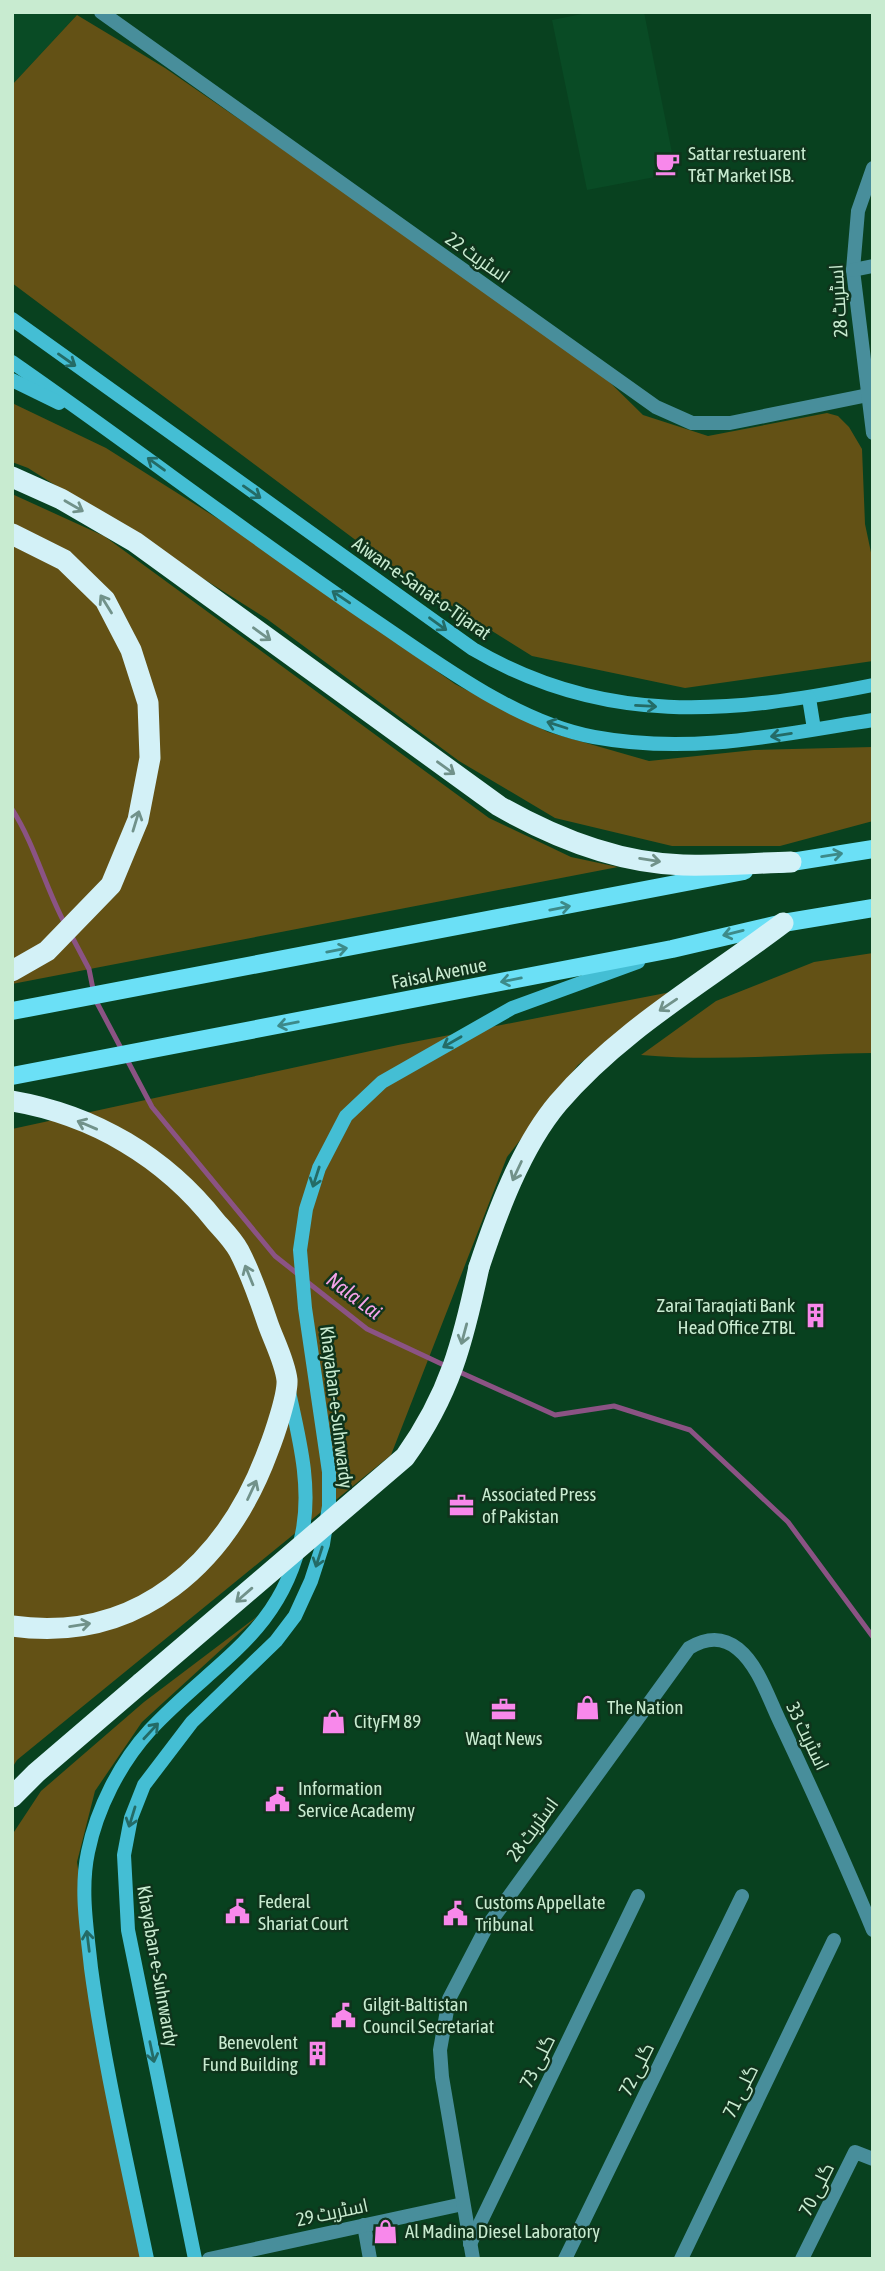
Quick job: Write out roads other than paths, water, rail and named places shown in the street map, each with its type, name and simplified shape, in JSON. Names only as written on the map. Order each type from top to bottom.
[{"type":"highway","points":[[12,477],[61,499],[135,542],[499,807],[546,833],[604,852],[680,865],[790,862]]},
{"type":"highway","points":[[12,534],[64,560],[105,600],[131,650],[148,703],[150,758],[138,820],[111,885],[47,951],[12,971]]},
{"type":"highway","points":[[12,1797],[36,1773],[405,1458],[429,1424],[450,1381],[479,1267],[493,1225],[521,1162],[557,1104],[642,1023],[783,923]]},
{"type":"highway","points":[[12,1101],[45,1107],[135,1145],[194,1194],[238,1249],[287,1381],[260,1473],[243,1508],[205,1561],[177,1584],[115,1616],[84,1625],[53,1628],[12,1626]]},
{"type":"main road","name":"Aiwan-e-Sanat-o-Tijarat","points":[[12,319],[473,649],[513,673],[623,705],[735,707],[809,698],[873,685]]},
{"type":"main road","points":[[12,362],[332,592],[457,676],[543,721],[591,736],[685,746],[725,744],[873,719]]},
{"type":"main road","points":[[12,380],[98,422]]},
{"type":"main road","points":[[809,698],[814,729]]},
{"type":"main road","points":[[15,1011],[790,862],[873,849]]},
{"type":"main road","name":"Faisal Avenue","points":[[15,1076],[672,949],[783,923],[873,908]]},
{"type":"main road","name":"Khayaban-e-Suhrwardy","points":[[195,2259],[128,1930],[124,1854],[131,1818],[144,1785],[192,1722],[276,1641],[295,1616],[312,1581],[323,1544],[329,1506],[329,1472],[304,1308],[300,1250],[306,1209],[319,1168],[346,1116],[382,1082],[512,1008],[672,949]]},
{"type":"main road","name":"Khayaban-e-Suhrwardy","points":[[147,2259],[96,2009],[85,1917],[88,1851],[108,1793],[129,1758],[150,1730],[261,1626],[277,1602],[292,1570],[303,1532],[305,1497],[304,1461],[287,1381]]},
{"type":"street","name":"اسٹریٹ 22","points":[[101,12],[656,407],[692,423],[730,422],[871,395]]},
{"type":"street","name":"اسٹریٹ 28","points":[[873,168],[858,211],[853,270],[871,395],[873,433]]},
{"type":"street","points":[[853,270],[873,266]]},
{"type":"street","name":"اسٹریٹ 33","points":[[665,1681],[689,1648],[702,1640],[713,1639],[740,1651],[754,1668],[818,1802],[873,1930]]},
{"type":"street","name":"اسٹریٹ 28","points":[[473,2259],[442,2077],[442,2025],[449,1998],[486,1928],[665,1681]]},
{"type":"street","name":"گلی 73","points":[[470,2244],[638,1896]]},
{"type":"street","name":"گلی 72","points":[[565,2259],[742,1896]]},
{"type":"street","name":"گلی 71","points":[[681,2259],[834,1940]]},
{"type":"street","name":"گلی 70","points":[[802,2259],[855,2152],[873,2159]]},
{"type":"street","name":"اسٹریٹ 29","points":[[209,2259],[463,2204]]},
{"type":"street","points":[[364,2225],[370,2259]]},
{"type":"waterway","name":"Nala Lai","points":[[12,809],[65,924]]},
{"type":"waterway","name":"Nala Lai","points":[[70,933],[89,969],[95,999],[152,1107],[275,1256],[299,1275]]},
{"type":"waterway","name":"Nala Lai","points":[[306,1281],[367,1329],[446,1366]]},
{"type":"waterway","name":"Nala Lai","points":[[455,1370],[555,1415],[614,1406],[690,1430],[788,1522],[873,1637]]},
{"type":"place","name":"Sattar restuarent T&T Market ISB.","points":[[668,164]]},
{"type":"place","name":"Zarai Taraqiati Bank Head Office ZTBL","points":[[815,1316]]},
{"type":"place","name":"Associated Press of Pakistan","points":[[462,1505]]},
{"type":"place","name":"The Nation","points":[[587,1707]]},
{"type":"place","name":"Waqt News","points":[[504,1710]]},
{"type":"place","name":"CityFM 89","points":[[334,1721]]},
{"type":"place","name":"Information Service Academy","points":[[278,1799]]},
{"type":"place","name":"Federal Shariat Court","points":[[238,1912]]},
{"type":"place","name":"Customs Appellate Tribunal","points":[[455,1913]]},
{"type":"place","name":"Gilgit-Baltistan Council Secretariat","points":[[343,2015]]},
{"type":"place","name":"Benevolent Fund Building","points":[[318,2053]]},
{"type":"place","name":"Al Madina Diesel Laboratory","points":[[385,2231]]}]
